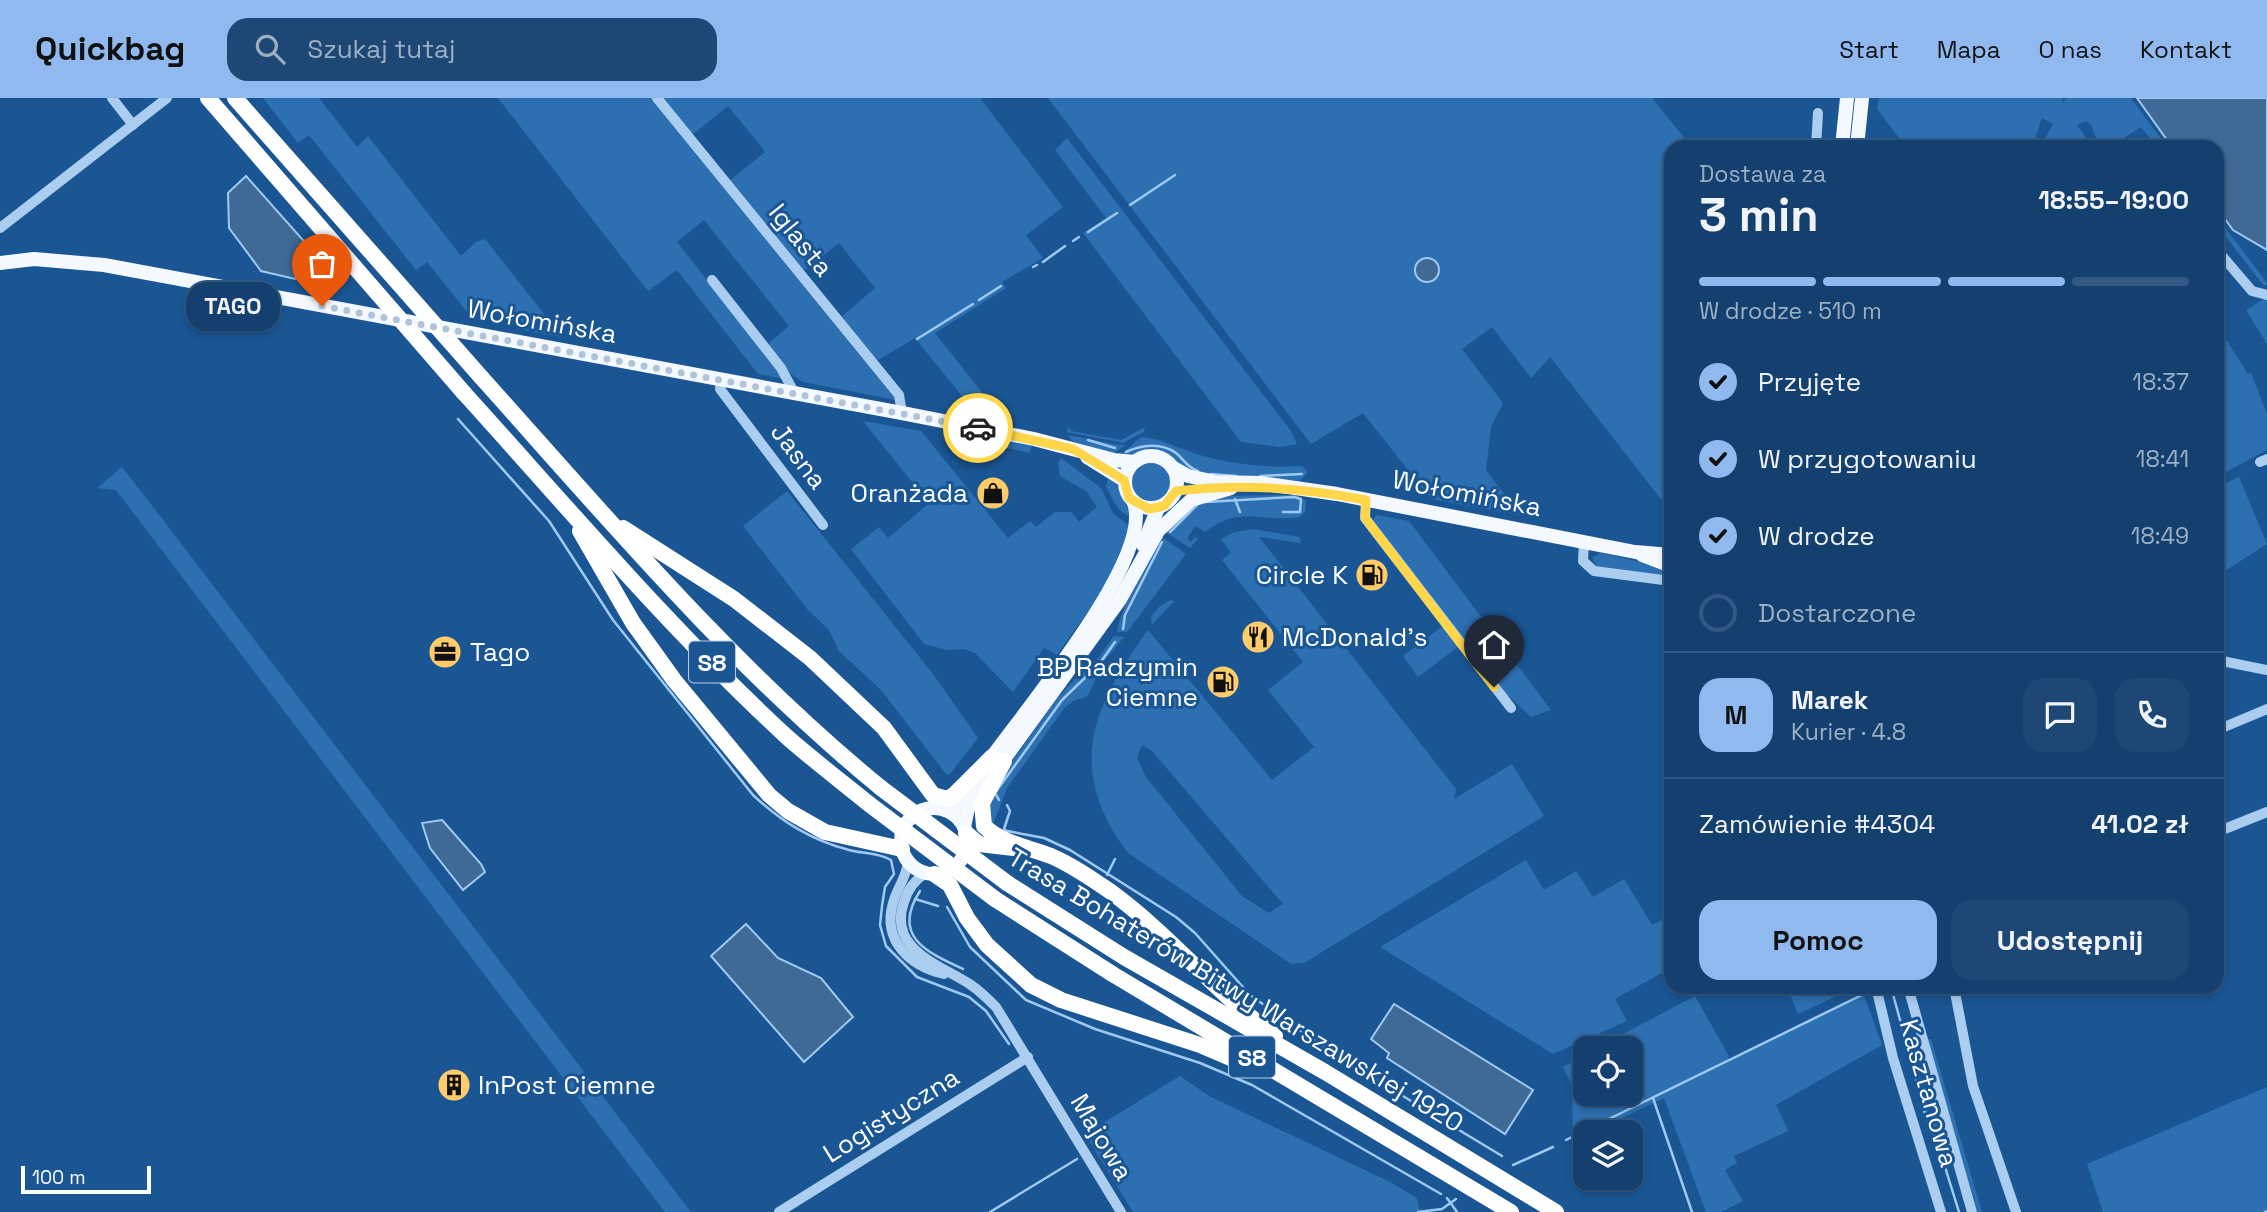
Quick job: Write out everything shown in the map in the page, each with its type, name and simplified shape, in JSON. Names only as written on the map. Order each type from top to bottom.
[{"type":"highway","name":"Trasa Bohaterów Bitwy Warszawskiej 1920","points":[[208,98],[567,508],[667,615],[788,737],[869,804],[995,898],[1511,1212]]},
{"type":"highway","name":"Trasa Bohaterów Bitwy Warszawskiej 1920","points":[[235,98],[607,517],[749,671],[881,788],[1007,883],[1124,957],[1325,1072],[1556,1212]]},
{"type":"highway","points":[[567,508],[633,623],[680,687],[769,795],[788,811],[825,832],[905,855]]},
{"type":"highway","points":[[607,517],[734,598],[810,659],[863,705],[905,757],[928,792],[947,799],[998,759]]},
{"type":"highway","points":[[905,757],[918,793],[940,809]]},
{"type":"highway","points":[[998,759],[982,803],[984,826],[1001,839],[1033,850],[1082,873],[1152,923],[1244,1012],[1325,1072]]},
{"type":"highway","points":[[965,830],[979,844],[1033,850]]},
{"type":"highway","points":[[930,874],[950,885],[967,918],[987,945],[1022,978],[1047,994],[1199,1045],[1314,1094]]},
{"type":"main road","points":[[1843,140],[1847,98]]},
{"type":"main road","points":[[1858,140],[1862,98]]},
{"type":"main road","name":"Wołomińska","points":[[0,263],[34,259],[104,265],[902,413],[1114,460],[1134,462]]},
{"type":"main road","name":"Wołomińska","points":[[1073,449],[1124,480]]},
{"type":"main road","points":[[1154,456],[1172,467],[1177,483],[1176,491],[1169,502],[1158,508],[1141,507],[1126,493],[1124,480],[1134,462],[1154,456]]},
{"type":"main road","name":"Wołomińska","points":[[1172,467],[1188,476],[1216,482],[1289,487],[1635,552],[1664,554]]},
{"type":"main road","name":"Wołomińska","points":[[1176,491],[1289,487]]},
{"type":"main road","points":[[1134,503],[1138,517],[1134,539],[1117,581],[998,759],[968,808],[966,849],[958,864],[930,874],[905,855],[906,824],[919,813],[958,804],[998,759],[1119,601],[1152,538],[1185,504],[1207,493],[1231,488]]},
{"type":"main road","points":[[1137,566],[1148,526],[1158,508]]},
{"type":"main road","name":"Wołomińska","points":[[1635,552],[1664,563]]},
{"type":"main road","points":[[940,809],[965,830]]},
{"type":"street","points":[[112,98],[133,125]]},
{"type":"street","points":[[0,229],[167,98]]},
{"type":"street","name":"Iglasta","points":[[657,98],[899,396],[902,413]]},
{"type":"street","points":[[1816,140],[1818,113]]},
{"type":"street","points":[[2224,258],[2252,291],[2267,295]]},
{"type":"street","points":[[712,280],[781,368],[794,394]]},
{"type":"street","name":"Jasna","points":[[721,381],[720,389],[823,524]]},
{"type":"street","points":[[1366,500],[1365,518],[1511,708]]},
{"type":"street","points":[[1584,541],[1583,561],[1594,571],[1664,580]]},
{"type":"street","points":[[2224,661],[2267,670]]},
{"type":"street","points":[[2224,727],[2267,709]]},
{"type":"street","points":[[2224,829],[2267,812]]},
{"type":"street","points":[[905,855],[906,875],[891,911],[895,943],[902,953],[925,970],[953,976]]},
{"type":"street","name":"Majowa","points":[[930,874],[918,878],[907,893],[900,916],[901,928],[916,953],[971,985],[996,1007],[1121,1212]]},
{"type":"street","name":"Kasztanowa","points":[[1878,994],[1893,1058],[1941,1212]]},
{"type":"street","points":[[1910,994],[1972,1212]]},
{"type":"street","points":[[1955,994],[1973,1086],[2016,1212]]},
{"type":"street","name":"Logistyczna","points":[[779,1212],[1028,1057]]},
{"type":"shaded area","points":[[263,98],[319,98],[357,147],[368,136],[461,256],[476,242],[485,239],[562,337],[517,329],[499,306],[491,317],[468,313],[427,262],[416,270],[309,135],[298,143]]},
{"type":"shaded area","points":[[498,98],[652,98],[896,400],[803,382],[791,374],[768,344],[789,326],[704,220],[677,242],[785,379],[758,374],[677,270],[648,291]]},
{"type":"shaded area","points":[[661,98],[980,98],[1063,207],[1026,235],[1043,258],[1002,282],[1006,288],[935,333],[1003,419],[978,416],[915,338],[875,362],[840,318],[875,288],[839,243],[802,272],[729,181],[765,152],[760,145],[728,106],[692,135]]},
{"type":"shaded area","points":[[1048,98],[1652,98],[1686,140],[1664,140],[1664,503],[1550,357],[1531,378],[1492,327],[1462,349],[1503,403],[1491,427],[1486,470],[1520,515],[1431,499],[1363,413],[1311,444]]},
{"type":"shaded area","points":[[1879,98],[2063,98],[2062,103],[2067,98],[2131,98],[2162,140],[2151,140],[2141,127],[2121,140],[2097,140],[2091,125],[2086,121],[2077,125],[2088,140],[2044,140],[2053,124],[2042,118],[2037,140],[1901,140],[1877,109]]},
{"type":"shaded area","points":[[2137,98],[2267,98],[2267,250],[2233,230],[2224,218],[2224,140],[2167,140]]},
{"type":"shaded area","points":[[1067,138],[1291,431],[1297,444],[1280,447],[1241,442],[1083,233],[1106,218],[1055,150]]},
{"type":"shaded area","points":[[246,176],[318,257],[295,279],[261,271],[229,228],[228,193]]},
{"type":"shaded area","points":[[2224,226],[2267,283],[2264,286],[2224,234]]},
{"type":"shaded area","points":[[1427,258],[1436,261],[1439,270],[1436,279],[1427,282],[1418,279],[1415,270],[1418,261]]},
{"type":"shaded area","points":[[2267,297],[2267,344],[2246,310]]},
{"type":"shaded area","points":[[2224,336],[2248,374],[2251,373],[2267,414],[2267,450],[2224,473]]},
{"type":"shaded area","points":[[863,421],[921,431],[1008,538],[1030,521],[1036,527],[1055,512],[1071,512],[1079,522],[1097,507],[1086,491],[1060,476],[1058,463],[1061,458],[1101,488],[1113,513],[1127,524],[1129,531],[1109,582],[1057,655],[1044,648],[1013,692],[975,653],[924,644],[851,549],[879,527],[888,538],[929,503]]},
{"type":"shaded area","points":[[1068,427],[1071,431],[1121,440],[1145,427],[1144,432],[1123,443],[1067,432]]},
{"type":"shaded area","points":[[978,435],[1032,444],[1030,453],[977,441]]},
{"type":"shaded area","points":[[1068,435],[1126,445],[1113,454],[1072,441]]},
{"type":"shaded area","points":[[1141,437],[1159,440],[1215,459],[1259,466],[1302,466],[1308,472],[1299,482],[1242,481],[1186,469],[1165,452],[1155,449],[1143,450],[1125,459],[1118,457]]},
{"type":"shaded area","points":[[1151,463],[1165,469],[1171,483],[1165,497],[1151,503],[1137,497],[1131,483],[1137,469]]},
{"type":"shaded area","points":[[122,467],[691,1212],[665,1212],[116,490],[97,488]]},
{"type":"shaded area","points":[[1109,476],[1117,484],[1133,518],[1123,513],[1113,501],[1106,486]]},
{"type":"shaded area","points":[[2239,477],[2267,544],[2224,572],[2224,484]]},
{"type":"shaded area","points":[[787,491],[933,674],[978,738],[950,774],[946,774],[881,690],[839,651],[829,630],[808,610],[743,526]]},
{"type":"shaded area","points":[[1296,495],[1306,501],[1305,512],[1299,517],[1241,517],[1218,524],[1205,532],[1196,526],[1187,538],[1191,542],[1195,537],[1198,539],[1190,548],[1165,532],[1188,508],[1226,496]]},
{"type":"shaded area","points":[[1376,515],[1409,521],[1551,710],[1531,717],[1503,691],[1373,521]]},
{"type":"shaded area","points":[[1252,529],[1300,537],[1301,543],[1259,537],[1456,789],[1454,799],[1512,764],[1544,816],[1304,963],[1291,964],[1128,853],[1108,822],[1097,794],[1092,766],[1093,739],[1100,712],[1128,658],[1148,630],[1272,780],[1314,747],[1268,690],[1303,662],[1222,560],[1231,553],[1221,539],[1235,532]],"holes":[[[1142,745],[1152,751],[1283,904],[1269,913],[1242,896],[1146,777],[1137,758]]]},
{"type":"shaded area","points":[[1161,536],[1186,554],[1127,632],[1117,632],[1135,584]]},
{"type":"shaded area","points":[[1600,553],[1664,567],[1664,576],[1597,567],[1592,558]]},
{"type":"shaded area","points":[[1170,600],[1174,601],[1152,625],[1151,617],[1160,606]]},
{"type":"shaded area","points":[[1443,626],[1459,646],[1418,677],[1403,656]]},
{"type":"shaded area","points":[[1114,636],[1124,637],[1101,665],[1097,660]]},
{"type":"shaded area","points":[[1091,662],[1100,670],[1087,697],[1075,700],[1065,707],[1007,788],[992,827],[986,815],[994,787],[1059,696]]},
{"type":"shaded area","points":[[442,820],[485,872],[463,890],[430,848],[422,823]]},
{"type":"shaded area","points":[[1526,860],[1544,890],[1576,871],[1593,897],[1624,879],[1652,925],[1664,919],[1664,972],[1615,999],[1627,1021],[1593,1036],[1573,1036],[1573,1045],[1553,1054],[1380,947]]},
{"type":"shaded area","points":[[746,924],[778,958],[821,978],[853,1017],[804,1062],[711,956]]},
{"type":"shaded area","points":[[1790,994],[1841,994],[1798,1014]]},
{"type":"shaded area","points":[[1864,995],[1882,1045],[1776,1105],[1788,1131],[1734,1156],[1737,1163],[1725,1170],[1743,1201],[1721,1212],[1706,1212],[1664,1098],[1618,1120],[1573,1120],[1573,1142],[1572,1085],[1563,1067],[1573,1062],[1573,1106],[1643,1106],[1643,1036],[1620,1036],[1695,996],[1729,1056],[1726,1062]]},
{"type":"shaded area","points":[[1394,1004],[1533,1090],[1505,1134],[1387,1058],[1389,1053],[1371,1039]]},
{"type":"shaded area","points":[[1927,1039],[1931,1039],[1982,1212],[1978,1212]]},
{"type":"shaded area","points":[[1911,1042],[1929,1112],[1939,1127],[1936,1130],[1939,1141],[1936,1142],[1924,1115],[1906,1044]]},
{"type":"shaded area","points":[[1180,1076],[1209,1096],[1390,1182],[1417,1198],[1420,1212],[1133,1212],[1085,1134]]},
{"type":"shaded area","points":[[2267,1087],[2267,1212],[2103,1212],[2087,1164]]},
{"type":"waterway","points":[[1130,205],[1175,175]]},
{"type":"waterway","points":[[1088,232],[1117,213]]},
{"type":"waterway","points":[[1073,241],[1079,237]]},
{"type":"waterway","points":[[1043,262],[1065,246]]},
{"type":"waterway","points":[[1033,267],[1037,265]]},
{"type":"waterway","points":[[979,300],[1001,286]]},
{"type":"waterway","points":[[917,339],[973,304]]},
{"type":"waterway","points":[[458,419],[549,521],[613,620],[753,795],[786,822],[810,835],[835,846],[891,860],[894,874],[885,887],[880,925],[886,946],[917,977],[969,997],[986,1011],[1009,1044]]},
{"type":"waterway","points":[[1088,440],[1115,448]]},
{"type":"waterway","points":[[1126,452],[1144,446],[1164,447],[1198,471]]},
{"type":"waterway","points":[[1211,474],[1236,476]]},
{"type":"waterway","points":[[1260,476],[1302,474]]},
{"type":"waterway","points":[[1206,502],[1294,497],[1301,499],[1300,512],[1283,512]]},
{"type":"waterway","points":[[1235,499],[1240,512]]},
{"type":"waterway","points":[[1170,532],[1197,505]]},
{"type":"waterway","points":[[1123,629],[1125,615],[1162,542]]},
{"type":"waterway","points":[[1100,663],[1115,642]]},
{"type":"waterway","points":[[999,800],[995,793],[1062,700],[1094,669]]},
{"type":"waterway","points":[[1007,805],[1010,811],[1004,829],[1044,838],[1070,850],[1176,917],[1195,933],[1250,995],[1335,1055],[1502,1156]]},
{"type":"waterway","points":[[1107,875],[1115,859]]},
{"type":"waterway","points":[[920,891],[909,920],[911,931],[925,949],[963,969]]},
{"type":"waterway","points":[[915,899],[938,906]]},
{"type":"waterway","points":[[947,907],[970,947],[1026,1000],[1095,1029],[1200,1063],[1252,1085],[1441,1194]]},
{"type":"waterway","points":[[1566,1140],[1864,994]]},
{"type":"waterway","points":[[1893,994],[1905,1038]]},
{"type":"waterway","points":[[1907,1046],[1925,1114],[1937,1141],[1959,1212]]},
{"type":"waterway","points":[[1653,1098],[1692,1212]]},
{"type":"waterway","points":[[1513,1165],[1553,1147]]},
{"type":"waterway","points":[[990,1212],[1077,1159]]},
{"type":"waterway","points":[[1447,1198],[1457,1212]]},
{"type":"waterway","points":[[1418,1212],[1442,1209],[1456,1199]]},
{"type":"way so far","points":[[322,306],[978,428]]},
{"type":"place","name":"TAGO","points":[[322,306]]},
{"type":"place","name":"Oranżada","points":[[993,493]]},
{"type":"place","name":"Circle K","points":[[1372,575]]},
{"type":"place","name":"McDonald's","points":[[1258,637]]},
{"type":"place","name":"Tago","points":[[445,652]]},
{"type":"place","name":"BP Radzymin Ciemne","points":[[1223,682]]},
{"type":"place","name":"InPost Ciemne","points":[[454,1085]]},
{"type":"route","points":[[978,428],[1073,449],[1124,480],[1129,498],[1141,507],[1149,509],[1164,506],[1176,491],[1196,488],[1289,487],[1366,500],[1365,518],[1494,687]]}]
